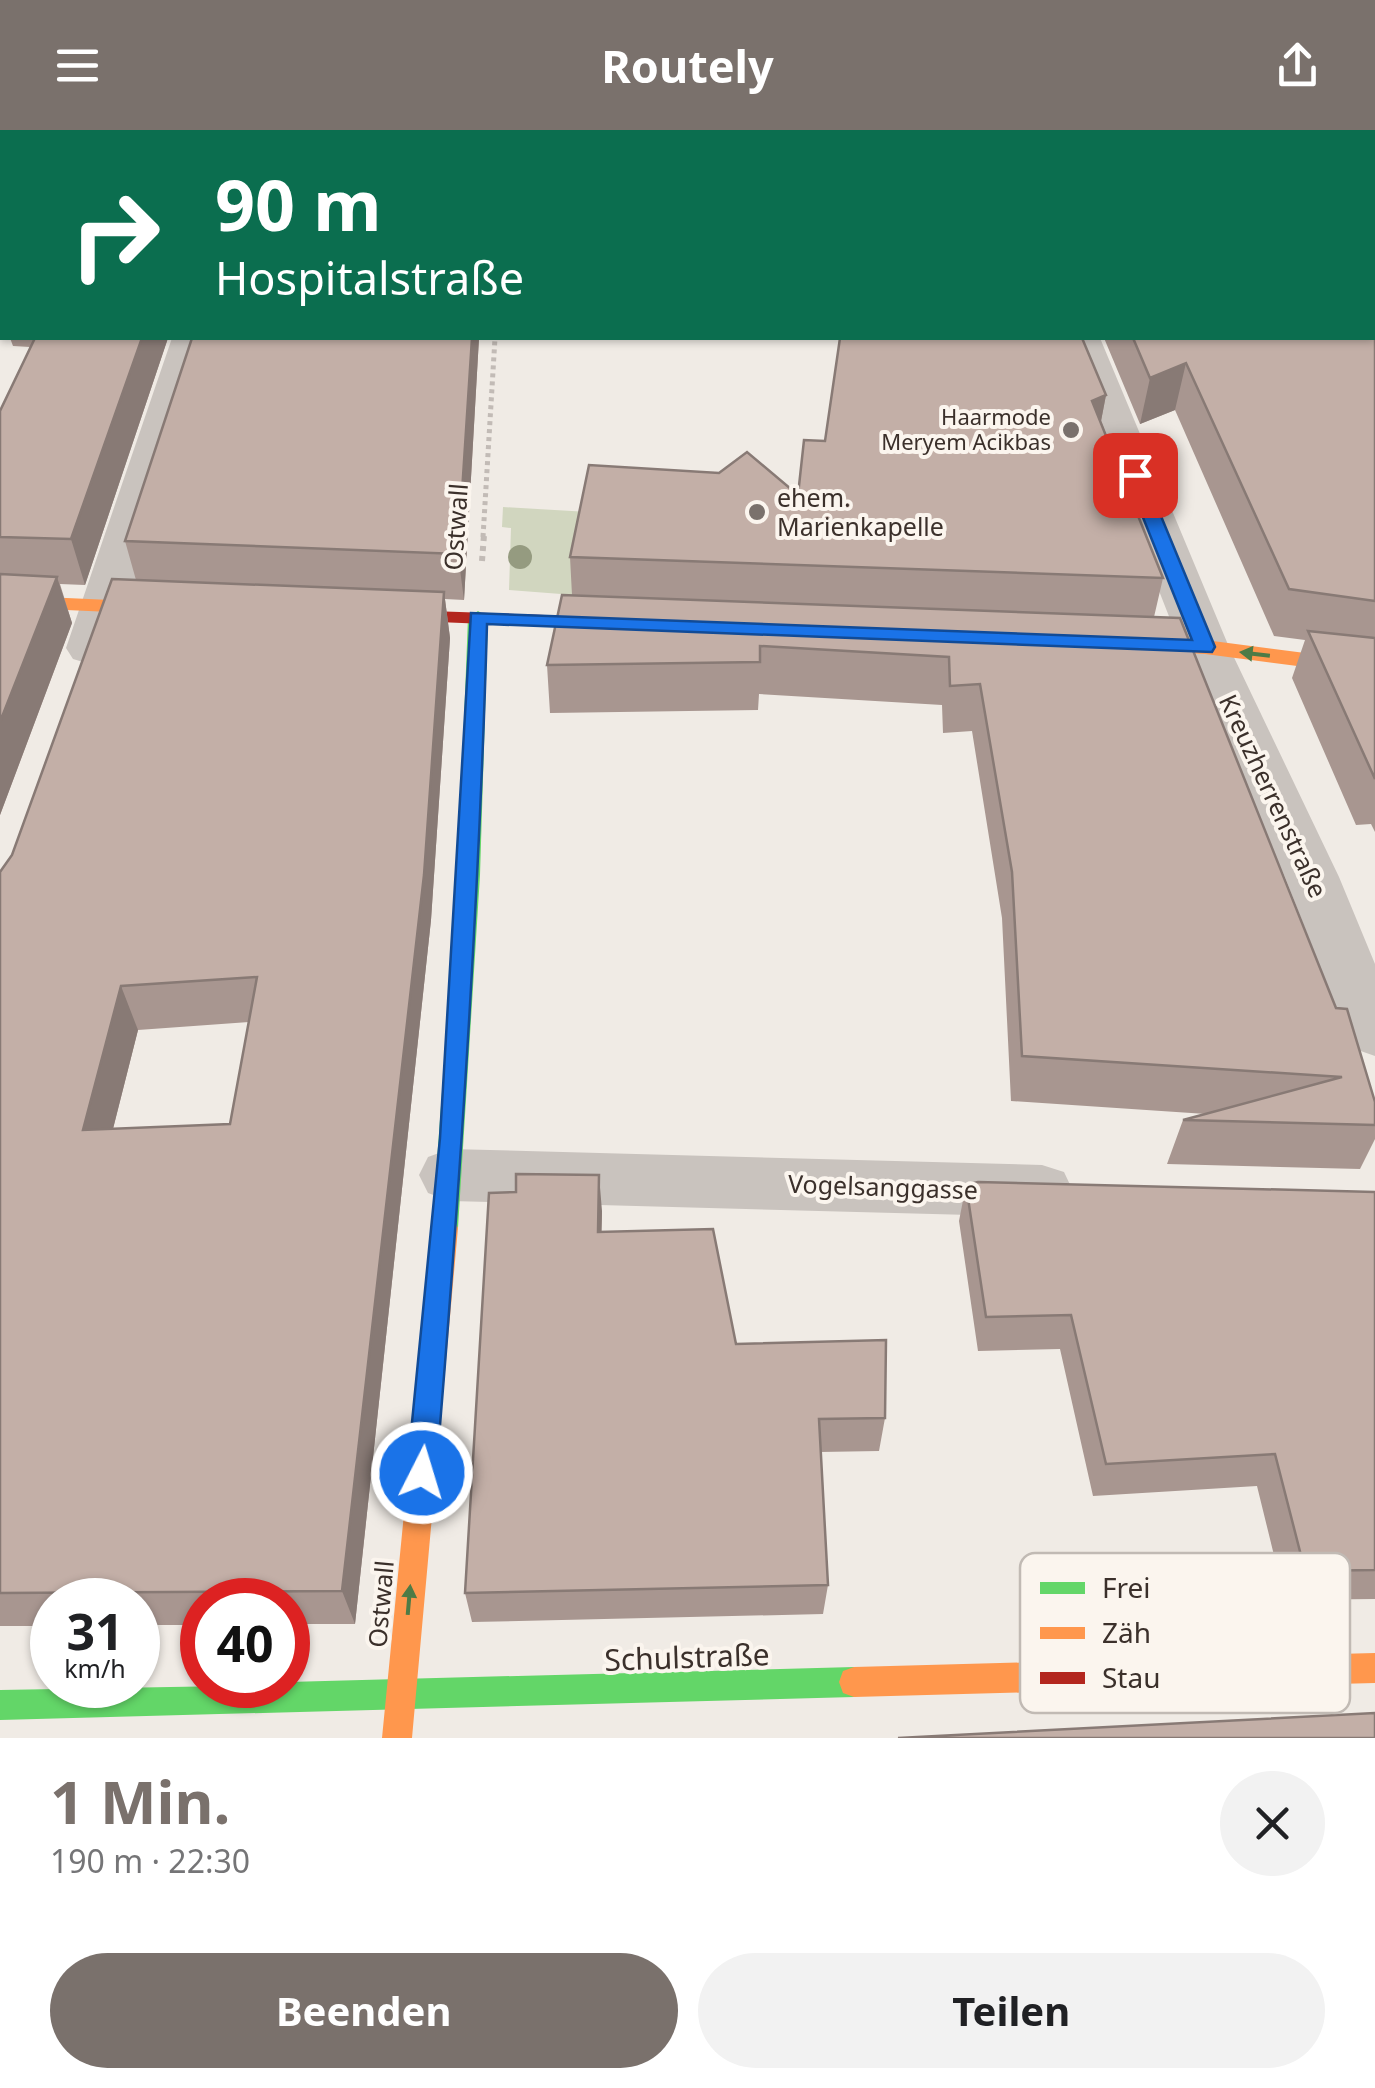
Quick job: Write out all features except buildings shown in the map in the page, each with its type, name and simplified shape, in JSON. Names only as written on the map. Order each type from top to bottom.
[{"type":"street","points":[[78,680],[191,340]]},
{"type":"street","name":"Kreuzherrenstraße","points":[[1081,340],[1205,647],[1312,877],[1375,1032]]},
{"type":"street","points":[[0,601],[203,610]]},
{"type":"street","points":[[340,614],[654,625]]},
{"type":"street","name":"Ostwall","points":[[397,1738],[450,1175],[469,874],[478,618]]},
{"type":"street","points":[[1087,642],[1205,647],[1375,669]]},
{"type":"street","name":"Vogelsanggasse","points":[[450,1175],[1092,1192]]},
{"type":"street","name":"Schulstraße","points":[[1350,1669],[1375,1668]]},
{"type":"street","name":"Schulstraße","points":[[0,1704],[1020,1679]]},
{"type":"path","name":"Ostwall","points":[[478,618],[495,340]]},
{"type":"green space","points":[[503,507],[589,512],[574,595],[509,590],[511,528],[502,527]]},
{"type":"traffic: fast","points":[[445,1228],[469,875],[478,617]]},
{"type":"traffic: fast","points":[[0,1705],[854,1682]]},
{"type":"traffic: slow","points":[[0,601],[177,609]]},
{"type":"traffic: slow","points":[[1117,644],[1205,647],[1375,669]]},
{"type":"traffic: slow","points":[[397,1738],[445,1228]]},
{"type":"traffic: slow","points":[[1350,1669],[1375,1668]]},
{"type":"traffic: slow","points":[[854,1682],[1020,1678]]},
{"type":"traffic: jam","points":[[373,615],[632,624]]},
{"type":"place","name":"Haarmode Meryem Acikbas","points":[[1071,430]]},
{"type":"place","name":"ehem. Marienkapelle","points":[[757,512]]},
{"type":"route","points":[[422,1473],[450,1175],[469,874],[478,618],[1205,647],[1135,475]]}]
